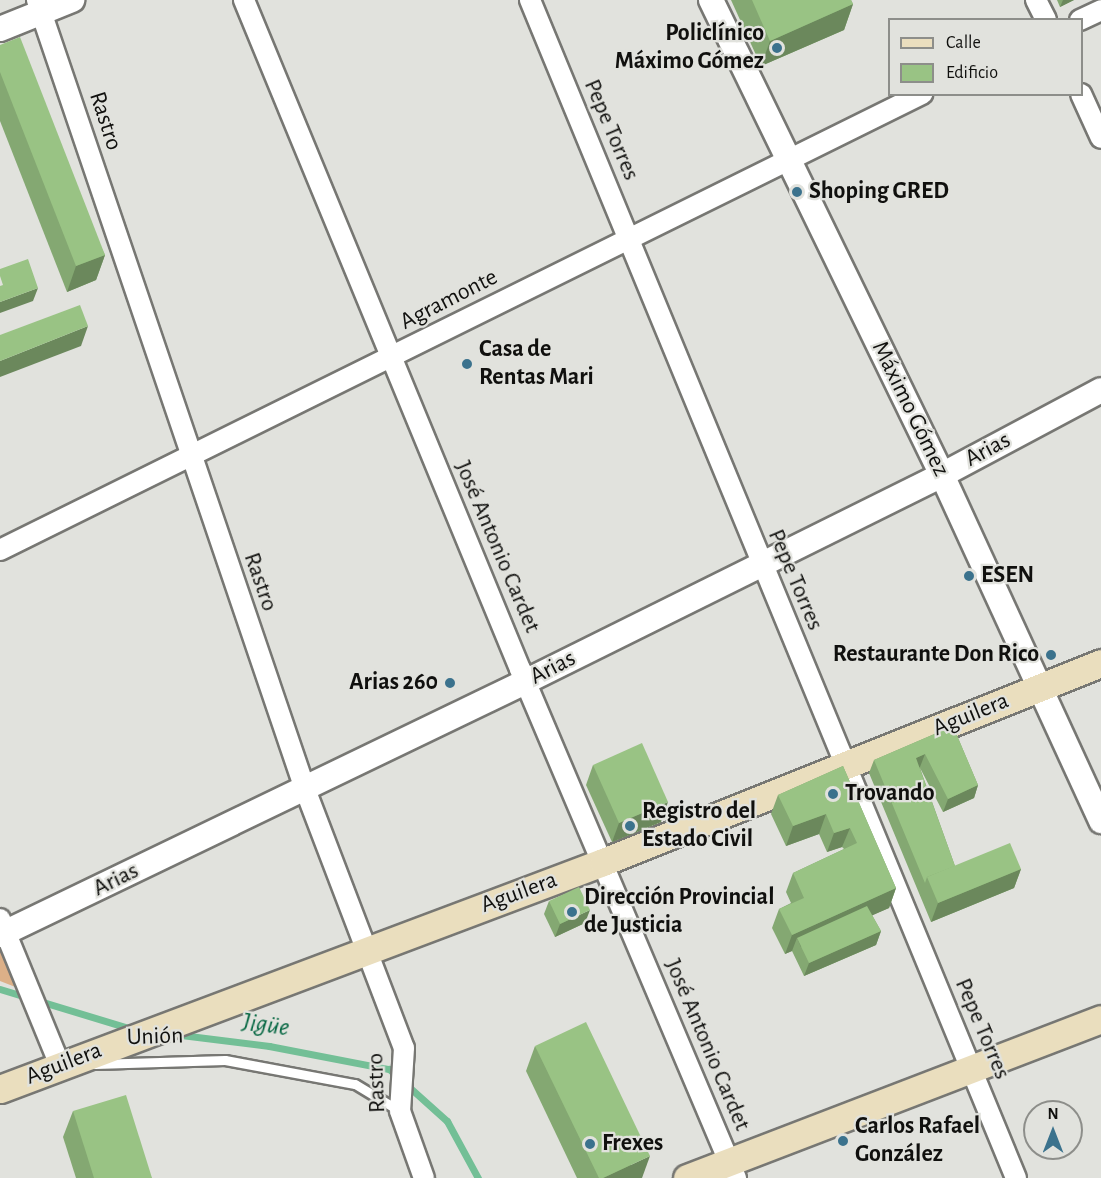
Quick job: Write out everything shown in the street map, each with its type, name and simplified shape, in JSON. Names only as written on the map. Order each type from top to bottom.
[{"type":"main road","name":"Aguilera","points":[[0,1089],[364,950],[603,862],[1101,663]]},
{"type":"main road","points":[[687,1178],[732,1169],[971,1068],[1101,1019]]},
{"type":"street","points":[[0,29],[40,6],[72,0]]},
{"type":"street","name":"José Antonio Cardet","points":[[244,0],[525,682],[732,1169]]},
{"type":"street","name":"Pepe Torres","points":[[530,0],[760,564],[1016,1178]]},
{"type":"street","name":"Máximo Gómez","points":[[711,0],[942,475],[1101,821]]},
{"type":"street","points":[[1036,0],[1045,18]]},
{"type":"street","name":"Rastro","points":[[40,6],[189,456],[305,789],[364,950],[404,1048],[400,1112],[424,1178]]},
{"type":"street","points":[[1083,19],[1101,10]]},
{"type":"street","name":"Agramonte","points":[[0,550],[391,358],[628,237],[918,96]]},
{"type":"street","points":[[1082,96],[1101,138]]},
{"type":"street","name":"Arias","points":[[2,929],[305,789],[525,682],[942,475],[1101,390]]},
{"type":"street","points":[[2,929],[60,1065]]},
{"type":"lane","name":"Unión","points":[[60,1065],[225,1060],[355,1084],[400,1112]]},
{"type":"shaded area","points":[[0,942],[23,990],[0,981]]},
{"type":"building","points":[[752,0],[851,0],[853,4],[770,41]]},
{"type":"building","points":[[20,37],[105,255],[76,266],[0,72],[0,45]]},
{"type":"building","points":[[28,259],[38,288],[0,302],[0,286],[3,285],[0,269]]},
{"type":"building","points":[[80,305],[88,326],[0,361],[0,335]]},
{"type":"building","points":[[953,726],[978,785],[948,799],[925,754],[916,758],[955,866],[927,877],[925,883],[874,760]]},
{"type":"building","points":[[642,743],[668,802],[619,823],[593,765]]},
{"type":"building","points":[[843,766],[896,888],[792,935],[779,909],[804,898],[793,873],[857,843],[850,828],[834,833],[826,814],[793,826],[778,795]]},
{"type":"building","points":[[1010,843],[1021,869],[938,903],[927,877]]},
{"type":"building","points":[[579,887],[590,910],[560,924],[549,901]]},
{"type":"building","points":[[867,906],[881,931],[809,963],[797,938]]},
{"type":"building","points":[[586,1022],[650,1156],[603,1178],[599,1178],[535,1046]]},
{"type":"building","points":[[126,1095],[152,1178],[94,1178],[73,1111]]},
{"type":"waterway","name":"Jigüe","points":[[0,989],[132,1029]]},
{"type":"waterway","name":"Jigüe","points":[[173,1034],[269,1046],[389,1069],[447,1121],[478,1178]]},
{"type":"place","name":"Policlínico Máximo Gómez","points":[[777,48]]},
{"type":"place","name":"Shoping GRED","points":[[797,192]]},
{"type":"place","name":"Casa de Rentas Mari","points":[[467,364]]},
{"type":"place","name":"ESEN","points":[[969,576]]},
{"type":"place","name":"Restaurante Don Rico","points":[[1051,655]]},
{"type":"place","name":"Arias 260","points":[[450,683]]},
{"type":"place","name":"Trovando","points":[[833,794]]},
{"type":"place","name":"Registro del Estado Civil","points":[[630,826]]},
{"type":"place","name":"Dirección Provincial de Justicia","points":[[572,912]]},
{"type":"place","name":"Carlos Rafael González","points":[[843,1141]]},
{"type":"place","name":"Frexes","points":[[590,1144]]}]
